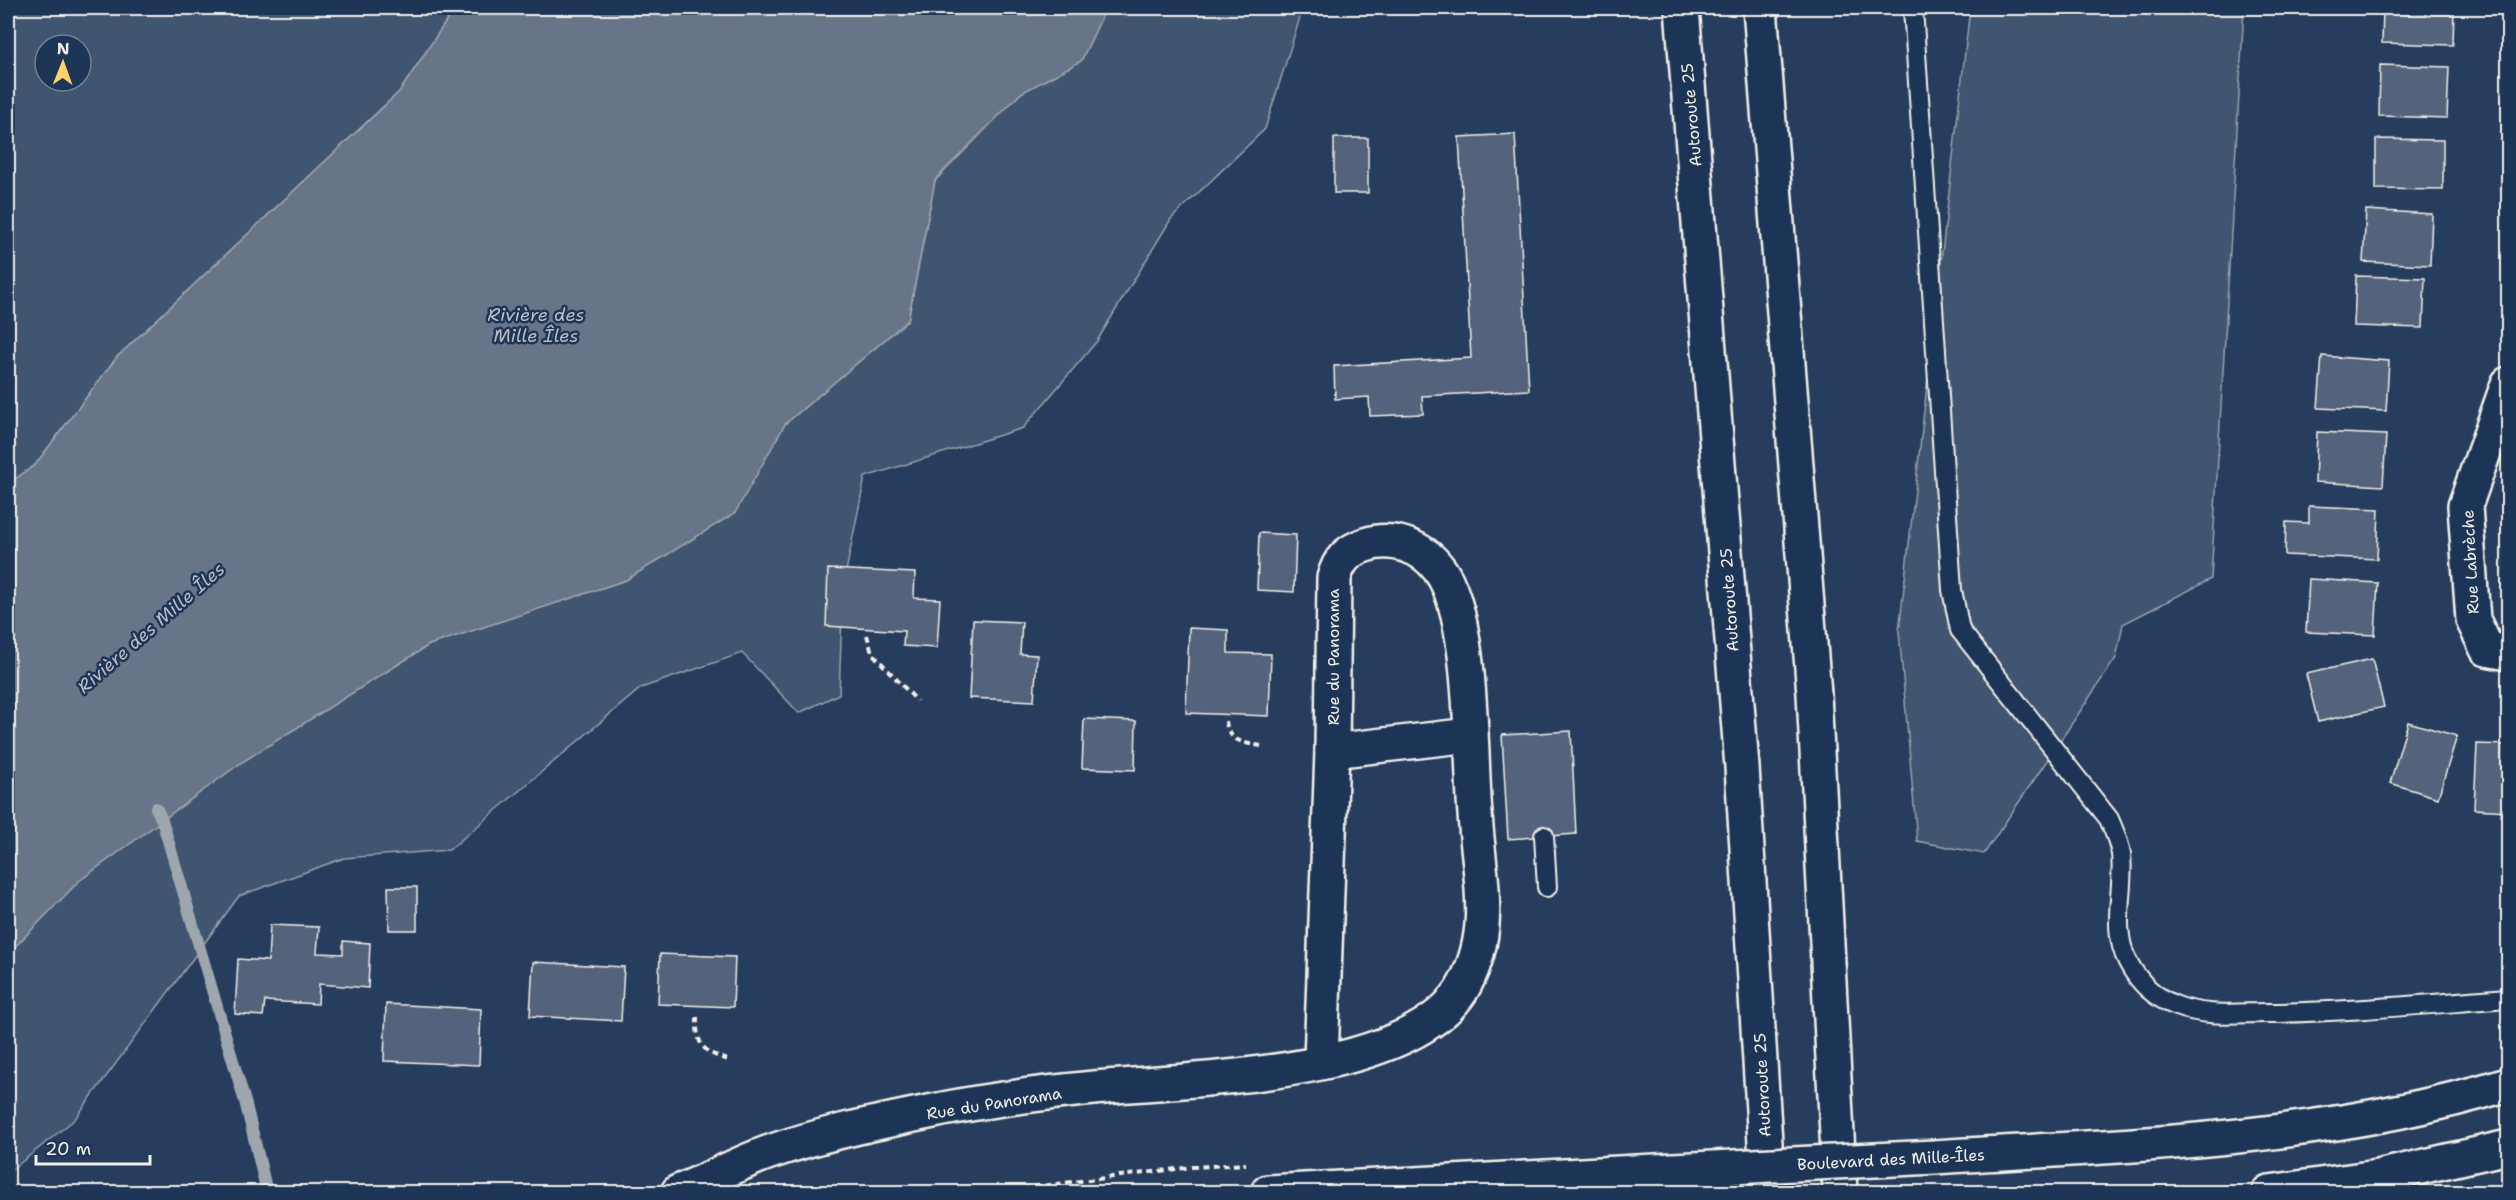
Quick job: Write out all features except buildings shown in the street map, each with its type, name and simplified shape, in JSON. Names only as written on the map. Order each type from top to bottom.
[{"type":"main road","name":"Autoroute 25","points":[[1682,8],[1742,767],[1768,1192]]},
{"type":"main road","points":[[1760,8],[1813,682],[1840,1192]]},
{"type":"main road","name":"Rue Labrèche","points":[[2508,384],[2465,506],[2473,620],[2487,649],[2508,653]]},
{"type":"main road","name":"Rue du Panorama","points":[[678,1192],[771,1152],[809,1140],[939,1110],[1019,1096],[1240,1075],[1321,1061],[1388,1043],[1430,1022],[1447,1009],[1461,990],[1474,965],[1483,921],[1469,689],[1460,624],[1441,571],[1416,548],[1403,543],[1371,543],[1353,549],[1343,556],[1334,578],[1332,751],[1321,1061]]},
{"type":"main road","name":"Rue du Panorama","points":[[1332,751],[1470,735]]},
{"type":"main road","name":"Boulevard des Mille-Îles","points":[[1268,1192],[2139,1146],[2259,1135],[2395,1114],[2508,1084]]},
{"type":"main road","points":[[2269,1192],[2377,1177],[2508,1147]]},
{"type":"lane","points":[[1913,8],[1952,590],[1960,630],[2109,819],[2118,838],[2121,856],[2118,904],[2121,937],[2127,960],[2140,981],[2156,997],[2178,1007],[2208,1013],[2331,1012],[2508,998]]},
{"type":"lane","points":[[1544,836],[1547,887]]},
{"type":"path","points":[[867,635],[872,653],[917,701]]},
{"type":"path","points":[[1226,721],[1227,731],[1234,738],[1245,744],[1261,746]]},
{"type":"path","points":[[697,1017],[697,1033],[701,1045],[710,1054],[728,1060]]},
{"type":"shaded area","points":[[8,8],[455,8],[400,91],[117,357],[35,465],[8,484]]},
{"type":"shaded area","points":[[1106,8],[1303,8],[1265,129],[1171,219],[1097,341],[1023,428],[865,477],[843,586],[839,694],[799,713],[742,653],[641,688],[449,850],[344,858],[239,896],[75,1119],[8,1173],[8,954],[79,881],[242,762],[429,645],[626,580],[734,513],[785,424],[908,320],[935,181],[1021,93],[1081,61]]},
{"type":"shaded area","points":[[1970,8],[2244,8],[2211,579],[2123,624],[2116,658],[1984,854],[1917,841],[1899,631]]},
{"type":"water","name":"Rivière des Mille Îles","points":[[455,8],[1106,8],[1081,61],[1021,93],[935,180],[908,320],[785,424],[735,513],[626,580],[429,645],[242,762],[79,881],[8,954],[8,484],[35,465],[117,357],[400,91]]},
{"type":"waterway","points":[[156,808],[162,820],[246,1105],[267,1192]]}]
